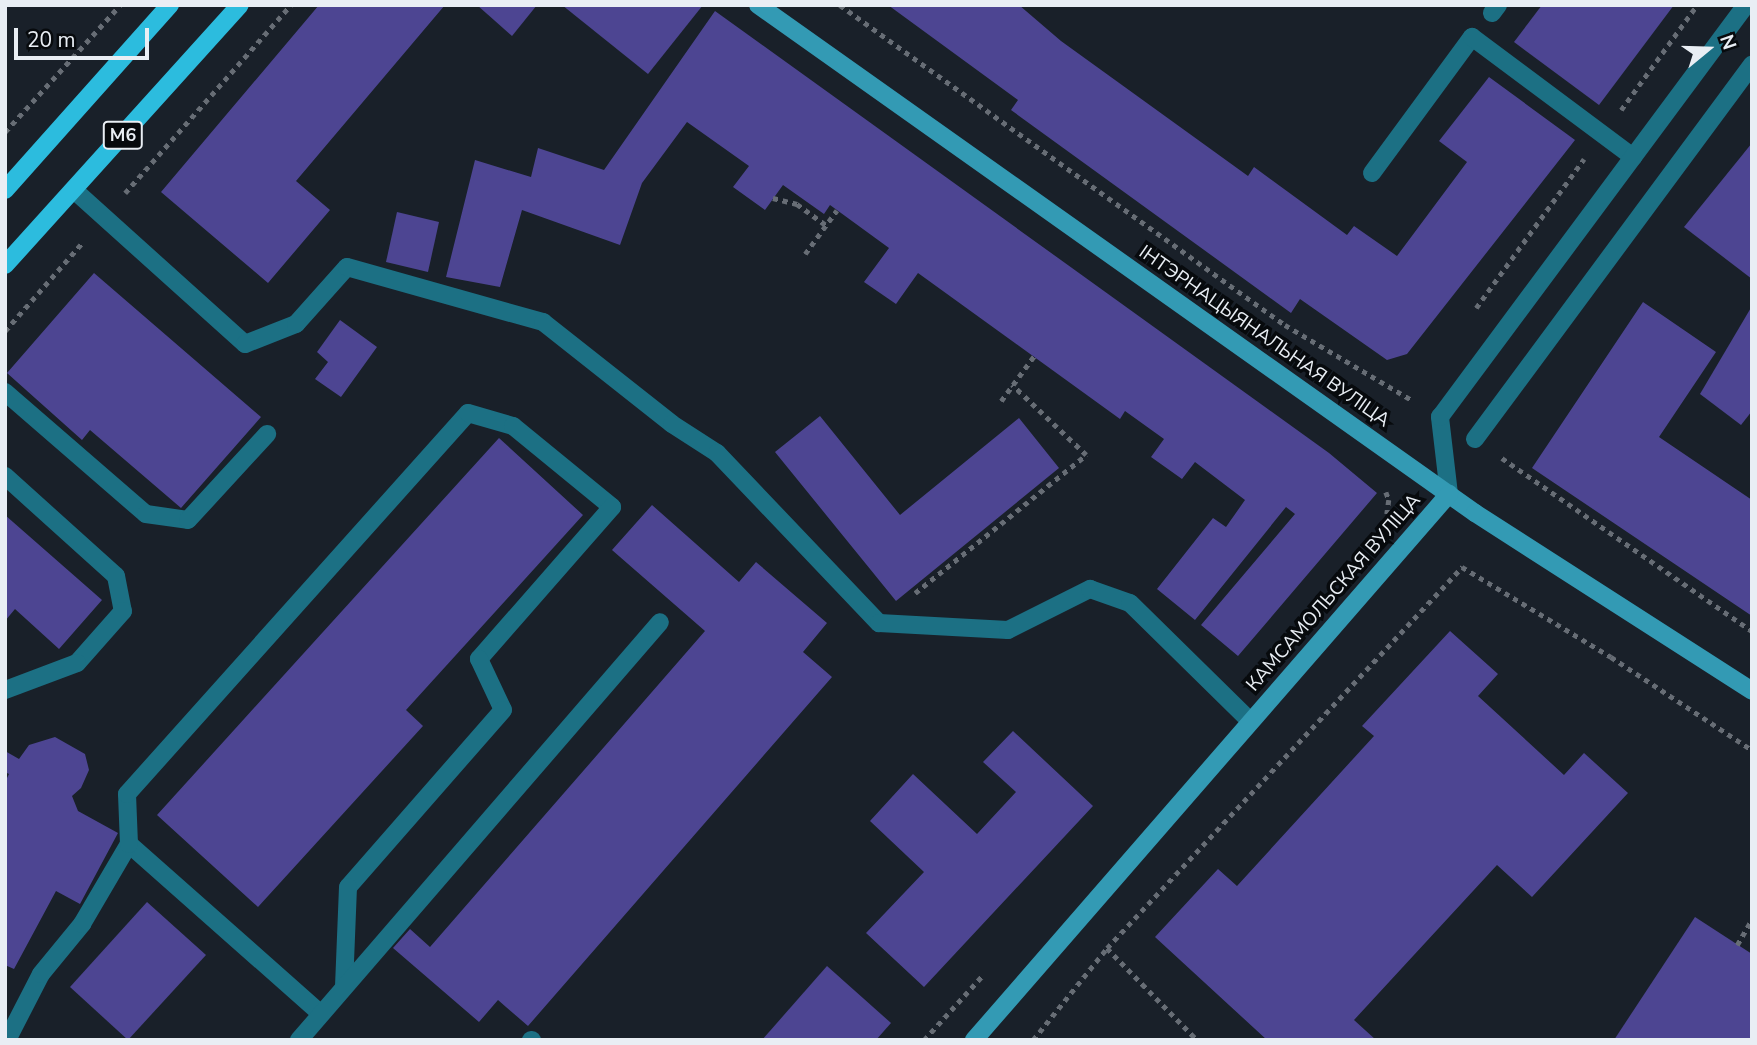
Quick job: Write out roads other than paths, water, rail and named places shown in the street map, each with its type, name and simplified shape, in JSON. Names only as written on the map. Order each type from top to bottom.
[{"type":"main road","name":"М6","points":[[5,190],[170,5]]},
{"type":"main road","name":"М6","points":[[5,265],[240,5]]},
{"type":"main road","name":"ІНТЭРНАЦЫЯНАЛЬНАЯ ВУЛІЦА","points":[[758,5],[1449,494],[1752,691]]},
{"type":"main road","name":"КАМСАМОЛЬСКАЯ ВУЛІЦА","points":[[974,1040],[1449,494]]},
{"type":"street","points":[[1372,173],[1472,37],[1633,157],[1746,5]]},
{"type":"street","points":[[1475,439],[1752,64]]},
{"type":"street","name":"КАМСАМОЛЬСКАЯ ВУЛІЦА","points":[[1449,494],[1440,417],[1633,157]]},
{"type":"street","points":[[74,190],[245,344],[296,324],[347,267],[543,322],[672,424],[718,453],[879,623],[1008,630],[1090,589],[1130,603],[1250,721]]},
{"type":"street","points":[[5,392],[146,514],[188,520],[267,435]]},
{"type":"street","points":[[6,1040],[41,974],[82,924],[129,844],[127,794],[468,413],[513,426],[612,507],[479,659],[503,709],[348,887],[344,987]]},
{"type":"street","points":[[5,476],[116,576],[123,611],[77,663],[5,690]]},
{"type":"street","points":[[299,1040],[660,622]]},
{"type":"street","points":[[129,844],[321,1014]]}]
